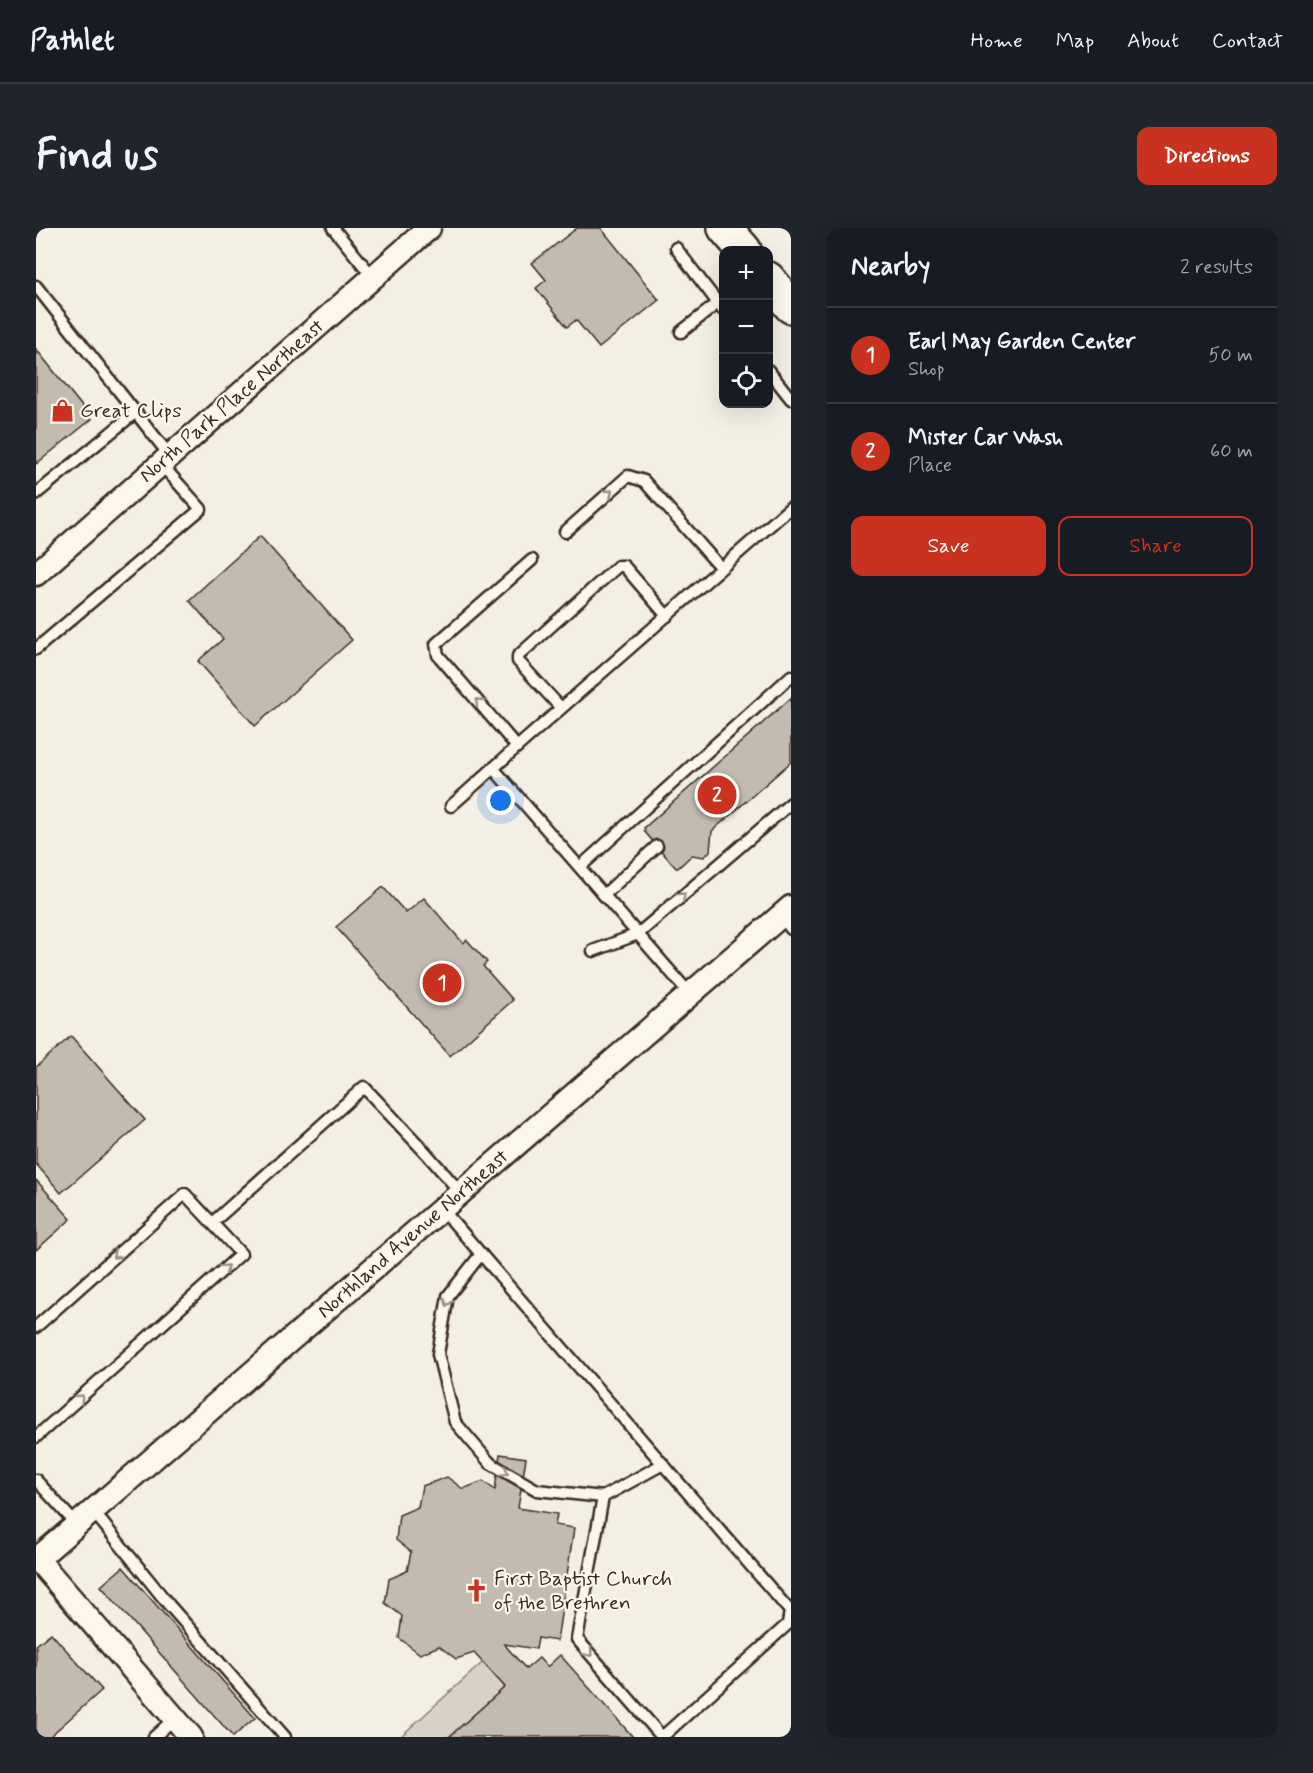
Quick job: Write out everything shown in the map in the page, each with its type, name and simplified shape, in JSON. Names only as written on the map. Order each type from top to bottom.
[{"type":"highway","points":[[725,228],[741,246]]},
{"type":"highway","points":[[773,285],[791,306]]},
{"type":"street","name":"North Park Place Northeast","points":[[36,574],[429,228]]},
{"type":"street","name":"Northland Avenue Northeast","points":[[37,1559],[690,994],[788,918]]},
{"type":"street","points":[[37,1559],[191,1737]]},
{"type":"lane","points":[[333,228],[373,277]]},
{"type":"lane","points":[[676,248],[719,304]]},
{"type":"lane","points":[[36,286],[136,412],[166,460],[201,508],[36,649]]},
{"type":"lane","points":[[681,332],[719,308]]},
{"type":"lane","points":[[773,376],[791,399]]},
{"type":"lane","points":[[36,494],[136,412]]},
{"type":"lane","points":[[565,532],[628,476],[644,482],[721,568]]},
{"type":"lane","points":[[451,807],[791,507]]},
{"type":"lane","points":[[517,747],[438,655],[436,644],[532,560]]},
{"type":"lane","points":[[561,708],[518,661],[518,656],[618,566],[624,566],[667,616]]},
{"type":"lane","points":[[580,867],[791,676]]},
{"type":"lane","points":[[493,768],[690,994]]},
{"type":"lane","points":[[593,951],[638,934],[791,803]]},
{"type":"lane","points":[[604,895],[657,846]]},
{"type":"lane","points":[[212,1223],[364,1087],[461,1193]]},
{"type":"lane","points":[[36,1327],[185,1194],[241,1254],[36,1437]]},
{"type":"lane","points":[[442,1209],[790,1611],[788,1624],[662,1737],[577,1639],[603,1497]]},
{"type":"lane","points":[[481,1254],[448,1296],[438,1354],[455,1422],[490,1463],[537,1490],[603,1497],[663,1464]]},
{"type":"lane","points":[[36,1479],[85,1518],[169,1605],[285,1737]]},
{"type":"lane","points":[[154,1737],[175,1718]]},
{"type":"shaded area","points":[[483,1662],[505,1687],[449,1737],[400,1737]]},
{"type":"building","points":[[577,228],[601,228],[659,300],[599,348],[576,320],[567,327],[536,288],[546,280],[532,263]]},
{"type":"building","points":[[36,349],[92,419],[36,464]]},
{"type":"building","points":[[260,536],[352,640],[255,726],[198,661],[223,639],[189,600]]},
{"type":"building","points":[[791,698],[791,762],[712,831],[710,851],[704,857],[692,855],[676,868],[644,831],[644,828]]},
{"type":"building","points":[[383,887],[406,913],[424,898],[463,943],[467,940],[487,962],[483,966],[513,1000],[450,1056],[336,927]]},
{"type":"building","points":[[71,1036],[145,1120],[61,1193],[36,1164],[36,1067]]},
{"type":"building","points":[[36,1180],[71,1219],[36,1250]]},
{"type":"building","name":"First Baptist Church of the Brethren","points":[[500,1454],[526,1458],[518,1508],[557,1514],[555,1525],[574,1528],[557,1641],[538,1638],[536,1649],[504,1644],[526,1669],[539,1658],[547,1667],[560,1655],[633,1737],[449,1737],[505,1687],[474,1653],[456,1659],[439,1646],[420,1654],[399,1638],[402,1616],[385,1603],[389,1579],[407,1571],[411,1552],[396,1540],[399,1515],[418,1507],[422,1486],[447,1477],[463,1489],[483,1481],[495,1490]]},
{"type":"building","points":[[123,1567],[255,1718],[233,1737],[101,1586]]},
{"type":"building","points":[[51,1633],[102,1690],[49,1737],[36,1737],[36,1645]]},
{"type":"place","name":"Great Clips","points":[[62,411]]},
{"type":"place","name":"Mister Car Wash","points":[[717,795]]},
{"type":"place","name":"Earl May Garden Center","points":[[442,983]]},
{"type":"place","name":"First Baptist Church of the Brethren","points":[[476,1591]]}]
